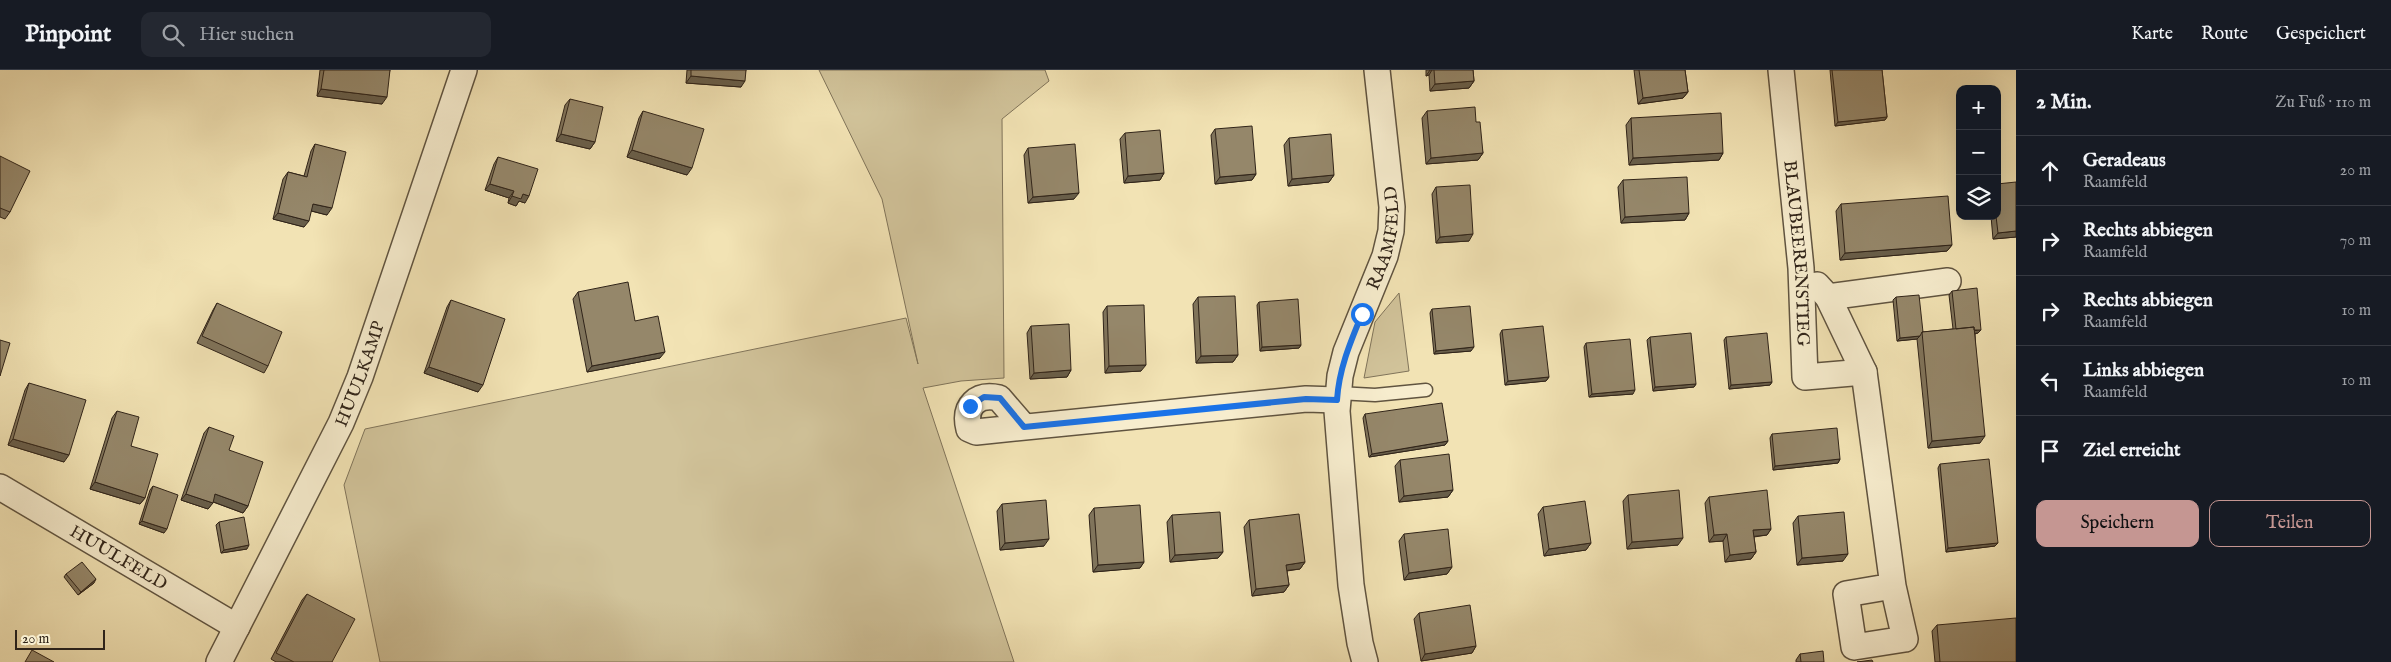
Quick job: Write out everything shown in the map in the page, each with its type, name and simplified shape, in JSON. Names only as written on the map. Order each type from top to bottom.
[{"type":"street","name":"HUULKAMP","points":[[219,662],[341,423],[464,70]]},
{"type":"street","name":"RAAMFELD","points":[[1366,662],[1360,643],[1351,585],[1338,396],[1346,352],[1385,256],[1391,231],[1392,207],[1377,70]]},
{"type":"street","name":"BLAUBEERENSTIEG","points":[[1781,70],[1801,268],[1805,377],[1864,372]]},
{"type":"street","name":"BLAUBEERENSTIEG","points":[[1801,268],[1828,297],[1864,372],[1893,586]]},
{"type":"street","points":[[1828,297],[1948,281]]},
{"type":"street","points":[[1024,427],[1338,396]]},
{"type":"street","name":"HUULFELD","points":[[0,487],[236,627]]},
{"type":"lane","points":[[1338,396],[1375,395],[1426,390]]},
{"type":"shaded area","points":[[819,70],[1045,70],[1049,81],[1002,119],[1004,378],[961,381],[923,388],[1014,662],[380,662],[344,485],[365,429],[906,318],[918,364],[882,199]]},
{"type":"shaded area","points":[[1399,293],[1409,371],[1364,378],[1375,322]]},
{"type":"building","points":[[324,70],[390,70],[387,97],[321,89]]},
{"type":"building","points":[[691,70],[746,70],[745,81],[691,76]]},
{"type":"building","points":[[1434,70],[1473,70],[1474,81],[1435,84]]},
{"type":"building","points":[[1639,70],[1685,70],[1688,92],[1643,98]]},
{"type":"building","points":[[1832,70],[1882,70],[1887,117],[1838,122]]},
{"type":"building","points":[[570,99],[603,107],[595,142],[561,134]]},
{"type":"building","points":[[1475,107],[1476,122],[1480,122],[1483,153],[1431,158],[1427,111]]},
{"type":"building","points":[[643,111],[704,129],[692,168],[632,150]]},
{"type":"building","points":[[1721,113],[1723,153],[1633,158],[1631,118]]},
{"type":"building","points":[[1252,126],[1256,174],[1220,177],[1215,129]]},
{"type":"building","points":[[1160,130],[1164,173],[1128,176],[1125,133]]},
{"type":"building","points":[[1331,134],[1334,175],[1292,179],[1289,138]]},
{"type":"building","points":[[315,144],[346,152],[332,208],[313,204],[309,221],[278,213],[288,172],[307,177]]},
{"type":"building","points":[[1075,144],[1079,193],[1033,197],[1028,148]]},
{"type":"building","points":[[0,156],[30,171],[10,212],[0,208]]},
{"type":"building","points":[[498,157],[538,169],[529,196],[523,194],[521,199],[512,196],[514,191],[490,184]]},
{"type":"building","points":[[1687,177],[1689,213],[1625,217],[1623,180]]},
{"type":"building","points":[[2016,182],[2016,231],[1998,233],[1996,220],[2001,220],[2001,184]]},
{"type":"building","points":[[1470,185],[1473,234],[1440,237],[1436,187]]},
{"type":"building","points":[[1948,196],[1952,245],[1845,253],[1841,204]]},
{"type":"building","points":[[628,282],[635,321],[658,316],[665,352],[592,366],[578,292]]},
{"type":"building","points":[[1977,288],[1981,330],[1974,330],[1974,327],[1956,329],[1952,291]]},
{"type":"building","points":[[1919,295],[1923,332],[1920,336],[1900,338],[1896,297]]},
{"type":"building","points":[[1235,296],[1238,355],[1201,356],[1198,297]]},
{"type":"building","points":[[1298,299],[1301,345],[1262,347],[1259,302]]},
{"type":"building","points":[[451,300],[505,319],[483,385],[429,367]]},
{"type":"building","points":[[217,303],[282,332],[268,366],[202,336]]},
{"type":"building","points":[[1144,305],[1146,365],[1109,366],[1107,306]]},
{"type":"building","points":[[1470,306],[1474,347],[1436,351],[1432,309]]},
{"type":"building","points":[[1069,324],[1071,370],[1034,373],[1031,326]]},
{"type":"building","points":[[1543,326],[1549,377],[1508,381],[1502,330]]},
{"type":"building","points":[[1974,327],[1985,436],[1932,441],[1922,332]]},
{"type":"building","points":[[1691,333],[1696,384],[1655,387],[1650,337]]},
{"type":"building","points":[[1767,333],[1772,382],[1731,385],[1726,337]]},
{"type":"building","points":[[1630,339],[1635,390],[1592,394],[1586,343]]},
{"type":"building","points":[[0,340],[10,343],[0,376]]},
{"type":"building","points":[[29,383],[86,400],[69,455],[13,439]]},
{"type":"building","points":[[1442,403],[1448,441],[1372,454],[1365,414]]},
{"type":"building","points":[[117,411],[139,417],[131,446],[158,454],[145,498],[95,482]]},
{"type":"building","points":[[209,427],[234,436],[229,450],[263,462],[248,506],[215,494],[213,503],[186,494]]},
{"type":"building","points":[[1837,428],[1840,459],[1775,466],[1772,434]]},
{"type":"building","points":[[1449,454],[1453,490],[1404,496],[1400,460]]},
{"type":"building","points":[[1989,459],[1998,543],[1948,548],[1940,464]]},
{"type":"building","points":[[153,486],[178,495],[167,529],[142,521]]},
{"type":"building","points":[[1679,490],[1683,538],[1632,542],[1628,495]]},
{"type":"building","points":[[1767,490],[1771,529],[1753,530],[1756,552],[1730,555],[1727,534],[1714,535],[1709,497]]},
{"type":"building","points":[[1046,500],[1049,539],[1005,543],[1002,504]]},
{"type":"building","points":[[1585,501],[1591,543],[1549,549],[1543,507]]},
{"type":"building","points":[[1140,505],[1144,562],[1098,565],[1094,508]]},
{"type":"building","points":[[1220,512],[1223,552],[1175,555],[1172,515]]},
{"type":"building","points":[[1844,512],[1848,554],[1802,558],[1798,516]]},
{"type":"building","points":[[1299,514],[1305,562],[1286,565],[1289,585],[1256,589],[1249,520]]},
{"type":"building","points":[[244,517],[249,545],[224,550],[219,522]]},
{"type":"building","points":[[1448,529],[1452,567],[1409,573],[1404,534]]},
{"type":"building","points":[[82,562],[96,579],[81,592],[66,574]]},
{"type":"building","points":[[307,594],[355,619],[332,662],[294,662],[276,653]]},
{"type":"building","points":[[1470,605],[1476,646],[1425,654],[1419,613]]},
{"type":"building","points":[[2016,618],[2016,662],[1940,662],[1937,625]]},
{"type":"building","points":[[32,650],[54,662],[25,662]]},
{"type":"building","points":[[1823,651],[1824,662],[1801,662],[1800,654]]},
{"type":"building","points":[[1872,660],[1873,662],[1857,662]]},
{"type":"route","points":[[970,406],[984,397],[1000,398],[1024,427],[1306,399],[1337,400],[1346,352],[1362,314]]}]
